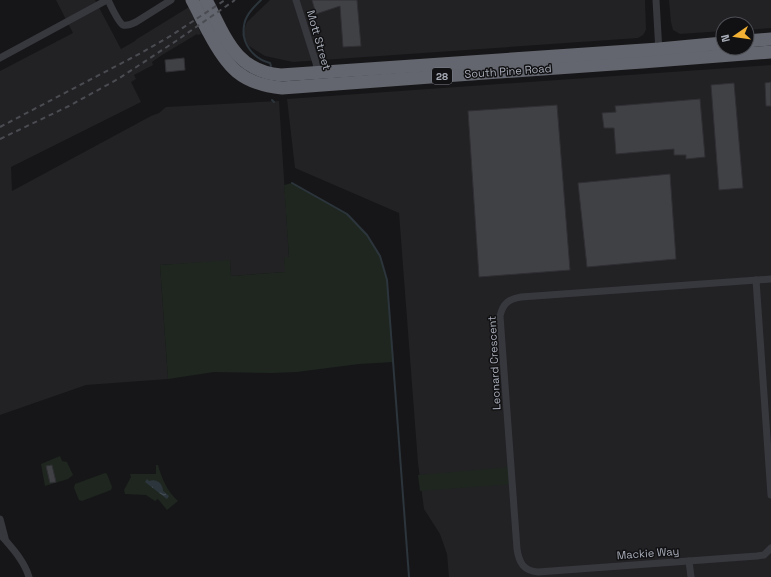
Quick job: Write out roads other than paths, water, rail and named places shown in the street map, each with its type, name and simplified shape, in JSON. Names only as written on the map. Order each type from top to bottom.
[{"type":"highway","name":"South Pine Road","points":[[192,0],[222,56],[229,65],[241,75],[254,82],[270,87],[282,88],[319,79]]},
{"type":"highway","name":"South Pine Road","points":[[206,0],[231,47],[245,62],[258,70],[273,74],[319,79],[444,76],[660,55],[771,52]]},
{"type":"highway","points":[[755,40],[771,39]]},
{"type":"highway","name":"South Pine Road","points":[[660,55],[715,45]]},
{"type":"street","points":[[0,58],[107,0],[120,22],[131,25],[171,0]]},
{"type":"street","name":"Mott Street","points":[[296,0],[316,63],[319,79]]},
{"type":"street","points":[[656,0],[660,55]]},
{"type":"street","name":"Leonard Crescent","points":[[525,568],[520,561],[517,549],[500,319],[502,308],[506,303],[521,296],[771,279]]},
{"type":"street","points":[[756,280],[771,495]]},
{"type":"street","points":[[0,519],[3,536],[24,563],[29,577]]},
{"type":"street","name":"Mackie Way","points":[[525,568],[538,572],[760,556],[771,548]]},
{"type":"street","points":[[690,561],[691,577]]},
{"type":"water","points":[[147,479],[149,481],[155,480],[159,482],[163,491],[169,496],[167,499],[145,482]]},
{"type":"waterway","points":[[261,0],[246,18],[244,33],[250,50],[259,58],[270,63],[271,66]]},
{"type":"waterway","points":[[292,183],[347,214],[367,235],[380,256],[387,280],[409,577]]},
{"type":"railway","points":[[0,127],[141,53],[172,35],[225,0]]},
{"type":"railway","points":[[0,139],[69,106],[118,79],[235,0]]}]
